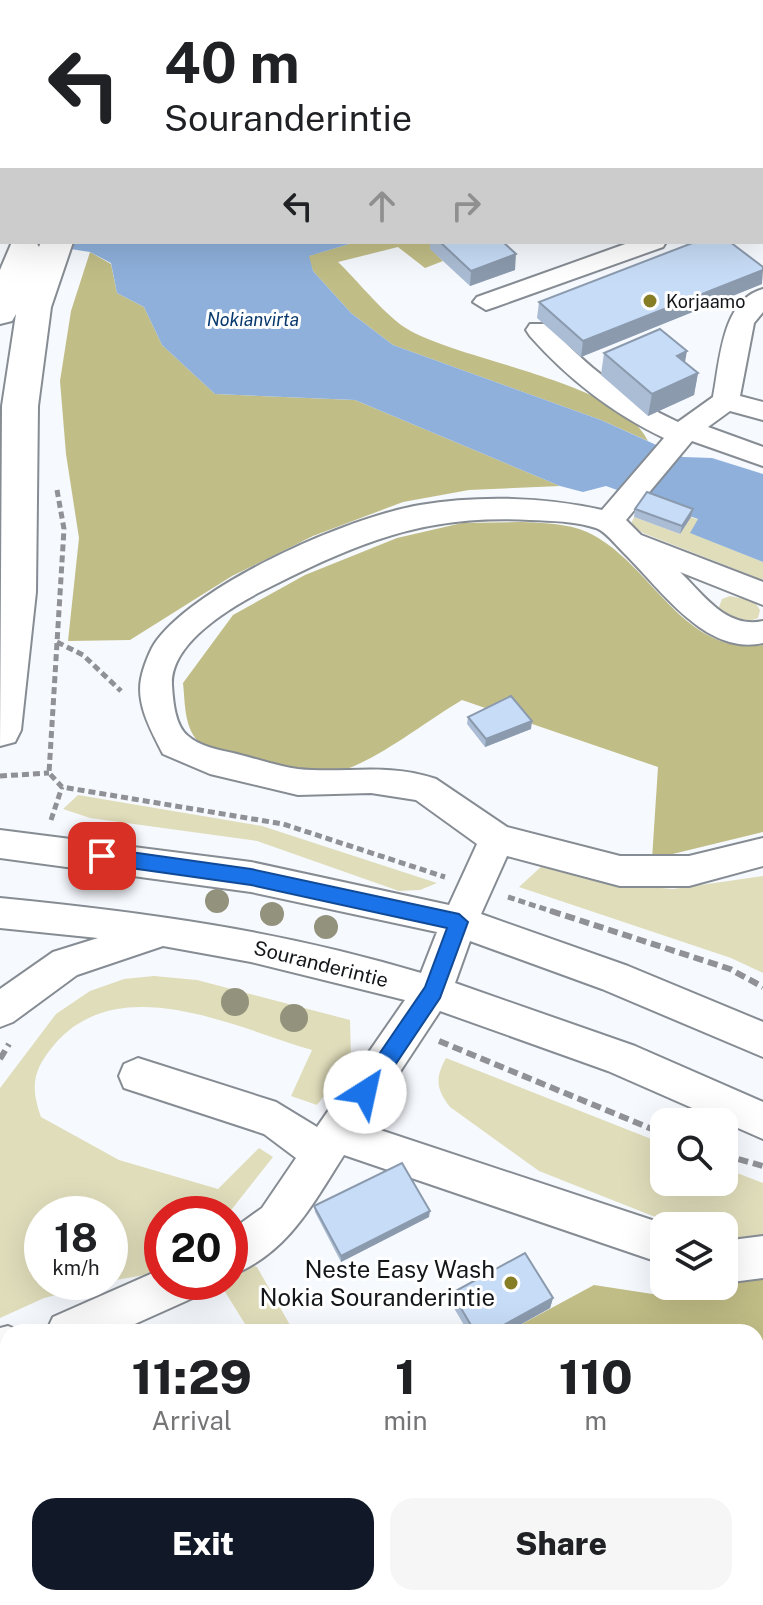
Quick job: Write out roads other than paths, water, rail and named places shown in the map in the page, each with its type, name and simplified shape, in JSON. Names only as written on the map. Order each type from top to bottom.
[{"type":"main road","points":[[0,730],[16,592],[20,406],[12,309],[26,244]]},
{"type":"main road","points":[[12,309],[56,244]]},
{"type":"street","points":[[486,302],[648,244]]},
{"type":"street","points":[[621,521],[681,436],[726,401],[741,321],[763,297]]},
{"type":"street","points":[[539,330],[561,355],[633,412],[681,436],[763,457]]},
{"type":"street","points":[[726,401],[763,411]]},
{"type":"street","points":[[763,594],[621,521],[569,512],[469,509],[420,515],[367,530],[239,590],[199,617],[168,648],[156,681],[160,715],[175,745],[210,761],[298,782],[371,780],[424,788],[497,839],[620,871],[654,874],[689,871],[763,852]]},
{"type":"street","points":[[621,521],[726,631],[745,635],[763,632]]},
{"type":"street","points":[[248,1243],[277,1222],[433,991],[459,922],[497,839]]},
{"type":"street","points":[[0,844],[251,877],[459,922],[615,977],[763,1040]]},
{"type":"street","name":"Souranderintie","points":[[0,913],[172,932],[265,950],[433,991],[520,1021],[719,1100],[763,1121]]},
{"type":"street","points":[[0,1010],[66,963],[85,954],[172,932]]},
{"type":"street","points":[[138,1076],[276,1120],[329,1144],[650,1240]]},
{"type":"street","points":[[738,1260],[763,1257]]},
{"type":"street","points":[[86,1324],[144,1298]]},
{"type":"water","name":"Nokianvirta","points":[[39,244],[349,244],[309,256],[313,271],[351,313],[393,345],[601,420],[683,457],[712,458],[763,474],[763,562],[690,533],[698,519],[606,486],[583,492],[560,486],[355,400],[215,394],[162,345],[144,307],[117,293],[111,263],[90,252]]},
{"type":"place","name":"Korjaamo","points":[[650,301]]},
{"type":"place","name":"Neste Easy Wash Nokia Souranderintie","points":[[511,1283]]}]
